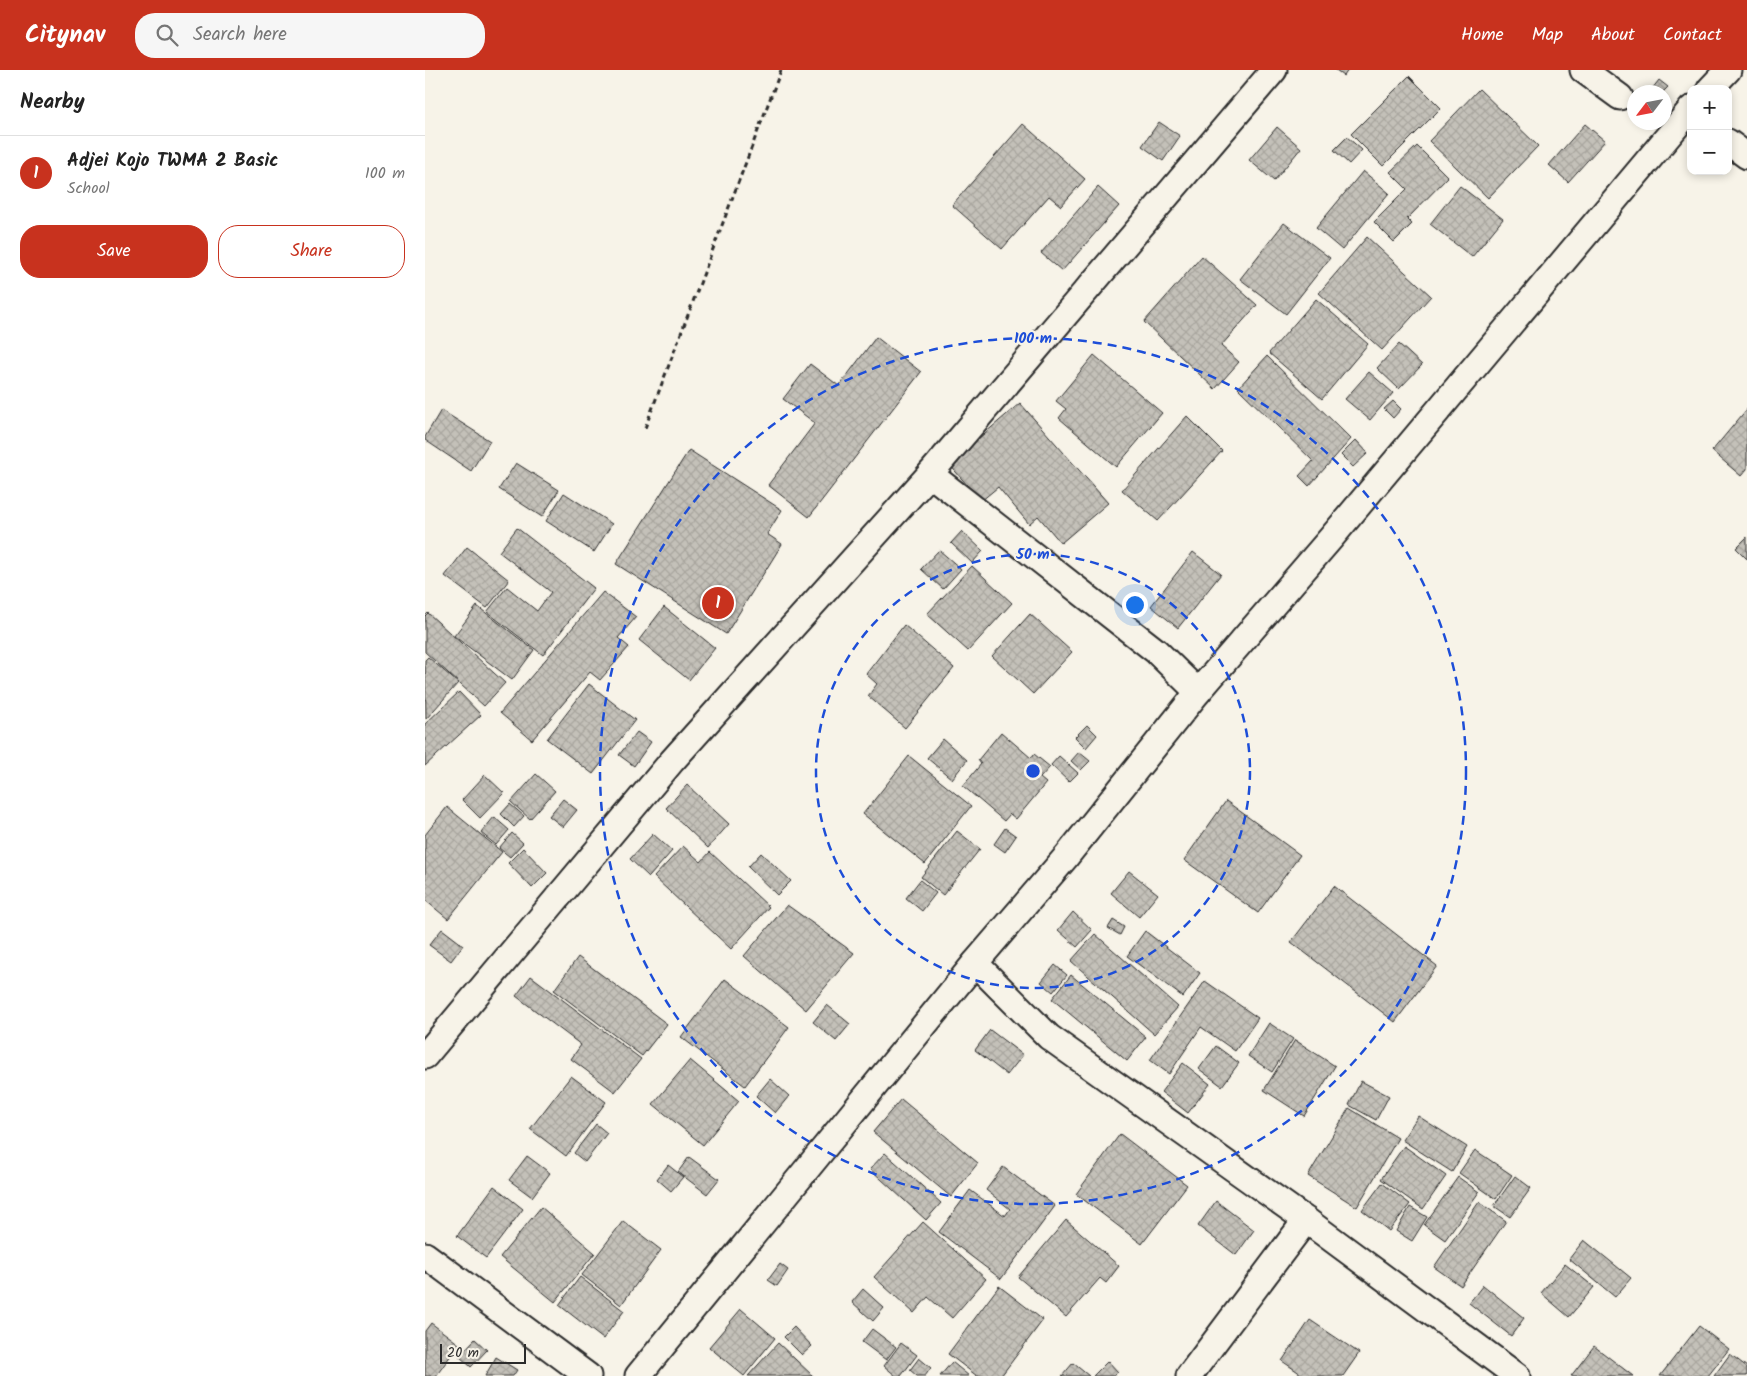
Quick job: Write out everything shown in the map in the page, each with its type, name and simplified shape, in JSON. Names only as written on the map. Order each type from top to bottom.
[{"type":"street","points":[[425,1056],[672,761],[930,474],[1274,70]]},
{"type":"street","points":[[1583,70],[1620,97]]},
{"type":"street","points":[[1714,85],[1728,70]]},
{"type":"street","points":[[638,1376],[975,963],[1066,857],[1197,692],[1337,531],[1687,114]]},
{"type":"street","points":[[1732,145],[1747,156]]},
{"type":"street","points":[[930,474],[1156,651],[1197,692]]},
{"type":"street","points":[[975,963],[1049,1037],[1306,1220],[1517,1376]]},
{"type":"street","points":[[1189,1376],[1306,1220]]},
{"type":"street","points":[[425,1255],[588,1376]]},
{"type":"path","points":[[645,428],[781,70]]},
{"type":"building","points":[[1336,70],[1348,70],[1344,76]]},
{"type":"building","points":[[1409,76],[1441,108],[1383,166],[1351,134]]},
{"type":"building","points":[[1659,80],[1665,85],[1655,85]]},
{"type":"building","points":[[1479,89],[1538,146],[1488,198],[1429,141]]},
{"type":"building","points":[[1159,122],[1180,136],[1163,161],[1142,146]]},
{"type":"building","points":[[1023,124],[1085,179],[1061,206],[1049,196],[1002,249],[952,205]]},
{"type":"building","points":[[1585,124],[1605,141],[1568,182],[1549,165]]},
{"type":"building","points":[[1277,127],[1301,148],[1274,181],[1249,160]]},
{"type":"building","points":[[1347,137],[1362,150],[1349,164],[1334,150]]},
{"type":"building","points":[[1417,146],[1448,177],[1407,219],[1412,224],[1394,242],[1374,222],[1407,189],[1390,172]]},
{"type":"building","points":[[1363,171],[1389,193],[1342,250],[1316,228]]},
{"type":"building","points":[[1460,186],[1503,219],[1472,257],[1430,224]]},
{"type":"building","points":[[1098,187],[1119,206],[1062,271],[1041,253]]},
{"type":"building","points":[[1284,223],[1330,258],[1286,314],[1240,279]]},
{"type":"building","points":[[1367,237],[1431,296],[1382,350],[1319,293]]},
{"type":"building","points":[[1202,256],[1257,305],[1221,346],[1239,362],[1215,389],[1144,322]]},
{"type":"building","points":[[1316,299],[1368,344],[1322,399],[1269,353]]},
{"type":"building","points":[[876,337],[921,372],[809,517],[768,485],[815,423],[783,399],[810,364],[839,386]]},
{"type":"building","points":[[1399,344],[1422,365],[1399,389],[1377,368]]},
{"type":"building","points":[[1094,355],[1162,413],[1116,467],[1059,418],[1066,409],[1056,401]]},
{"type":"building","points":[[1267,356],[1351,439],[1309,486],[1299,476],[1313,461],[1238,388]]},
{"type":"building","points":[[1369,372],[1393,393],[1370,420],[1345,399]]},
{"type":"building","points":[[1393,401],[1401,409],[1393,418],[1384,409]]},
{"type":"building","points":[[1020,403],[1108,503],[1061,543],[1038,516],[1029,524],[998,487],[981,501],[949,464]]},
{"type":"building","points":[[1747,409],[1747,469],[1741,476],[1712,451]]},
{"type":"building","points":[[441,410],[490,441],[471,471],[425,440]]},
{"type":"building","points":[[1187,416],[1222,451],[1158,521],[1122,490]]},
{"type":"building","points":[[1356,440],[1368,453],[1353,467],[1341,455]]},
{"type":"building","points":[[689,450],[782,510],[767,534],[782,544],[726,634],[616,564]]},
{"type":"building","points":[[516,463],[559,490],[542,517],[499,489]]},
{"type":"building","points":[[564,493],[612,524],[594,552],[546,521]]},
{"type":"building","points":[[517,528],[594,588],[543,655],[487,612],[507,587],[537,611],[551,592],[499,552]]},
{"type":"building","points":[[962,531],[983,551],[972,563],[951,543]]},
{"type":"building","points":[[1747,537],[1747,559],[1736,548]]},
{"type":"building","points":[[467,547],[509,580],[487,608],[445,576]]},
{"type":"building","points":[[939,550],[961,569],[943,589],[921,569]]},
{"type":"building","points":[[1193,552],[1221,574],[1178,628],[1151,606]]},
{"type":"building","points":[[972,566],[1012,603],[968,651],[927,614]]},
{"type":"building","points":[[603,592],[636,617],[618,638],[629,647],[600,680],[590,672],[532,740],[500,713]]},
{"type":"building","points":[[477,606],[534,650],[512,680],[454,636]]},
{"type":"building","points":[[664,607],[715,648],[689,680],[639,640]]},
{"type":"building","points":[[428,613],[505,683],[484,706],[425,652],[425,616]]},
{"type":"building","points":[[1030,614],[1072,652],[1033,694],[992,656]]},
{"type":"building","points":[[904,625],[954,668],[905,728],[868,696],[877,684],[866,674]]},
{"type":"building","points":[[428,657],[458,683],[426,719],[425,660]]},
{"type":"building","points":[[589,684],[635,720],[593,774],[547,739]]},
{"type":"building","points":[[459,692],[481,715],[425,766],[425,724]]},
{"type":"building","points":[[1087,725],[1097,735],[1086,748],[1075,737]]},
{"type":"building","points":[[637,732],[651,742],[634,766],[619,755]]},
{"type":"building","points":[[1001,732],[1031,758],[1034,754],[1050,767],[1040,778],[1046,783],[1016,819],[1010,814],[1004,821],[963,786],[981,764],[978,760]]},
{"type":"building","points":[[943,739],[967,760],[952,779],[927,758]]},
{"type":"building","points":[[1079,752],[1090,761],[1081,770],[1071,761]]},
{"type":"building","points":[[909,756],[971,806],[925,864],[863,814]]},
{"type":"building","points":[[1059,756],[1078,773],[1069,782],[1051,765]]},
{"type":"building","points":[[536,774],[555,791],[530,819],[511,802]]},
{"type":"building","points":[[485,775],[504,793],[480,818],[462,800]]},
{"type":"building","points":[[687,785],[729,824],[708,848],[666,808]]},
{"type":"building","points":[[563,799],[577,810],[563,827],[549,816]]},
{"type":"building","points":[[1226,801],[1300,855],[1258,913],[1184,860]]},
{"type":"building","points":[[510,804],[524,816],[514,827],[501,814]]},
{"type":"building","points":[[447,807],[502,852],[448,919],[425,900],[425,835]]},
{"type":"building","points":[[494,817],[509,830],[496,845],[481,833]]},
{"type":"building","points":[[1005,828],[1016,836],[1005,852],[994,844]]},
{"type":"building","points":[[957,831],[980,849],[943,895],[921,877]]},
{"type":"building","points":[[512,833],[523,843],[510,857],[499,848]]},
{"type":"building","points":[[653,834],[672,851],[649,877],[630,859]]},
{"type":"building","points":[[683,846],[701,862],[710,852],[769,907],[731,949],[654,877]]},
{"type":"building","points":[[523,848],[547,873],[532,888],[508,863]]},
{"type":"building","points":[[761,853],[791,881],[777,895],[748,867]]},
{"type":"building","points":[[1129,871],[1158,894],[1139,917],[1111,893]]},
{"type":"building","points":[[920,880],[936,893],[922,911],[906,898]]},
{"type":"building","points":[[1334,886],[1437,966],[1395,1022],[1291,942]]},
{"type":"building","points":[[787,905],[854,953],[806,1010],[744,956]]},
{"type":"building","points":[[1073,912],[1092,930],[1077,947],[1058,930]]},
{"type":"building","points":[[1113,920],[1124,927],[1120,935],[1108,928]]},
{"type":"building","points":[[442,929],[463,945],[451,961],[429,945]]},
{"type":"building","points":[[1145,931],[1200,973],[1183,997],[1127,956]]},
{"type":"building","points":[[1095,934],[1178,1007],[1154,1034],[1071,961]]},
{"type":"building","points":[[578,957],[667,1024],[642,1056],[554,990]]},
{"type":"building","points":[[1055,965],[1067,975],[1053,992],[1041,982]]},
{"type":"building","points":[[1071,975],[1146,1037],[1127,1061],[1052,999]]},
{"type":"building","points":[[531,976],[641,1059],[615,1092],[571,1059],[581,1045],[516,996]]},
{"type":"building","points":[[725,979],[789,1027],[745,1086],[681,1037]]},
{"type":"building","points":[[1205,981],[1258,1018],[1235,1051],[1201,1027],[1169,1074],[1150,1060]]},
{"type":"building","points":[[827,1005],[850,1024],[836,1041],[813,1022]]},
{"type":"building","points":[[1269,1023],[1293,1039],[1272,1072],[1248,1056]]},
{"type":"building","points":[[990,1030],[1023,1055],[1007,1075],[975,1050]]},
{"type":"building","points":[[1295,1040],[1335,1066],[1304,1116],[1264,1090]]},
{"type":"building","points":[[1216,1046],[1239,1063],[1222,1086],[1199,1069]]},
{"type":"building","points":[[690,1060],[739,1101],[703,1145],[653,1104]]},
{"type":"building","points":[[1183,1063],[1210,1084],[1188,1113],[1161,1092]]},
{"type":"building","points":[[571,1076],[606,1102],[566,1156],[530,1129]]},
{"type":"building","points":[[770,1079],[789,1096],[775,1113],[756,1096]]},
{"type":"building","points":[[1361,1081],[1389,1096],[1376,1120],[1349,1105]]},
{"type":"building","points":[[901,1099],[978,1163],[951,1197],[873,1132]]},
{"type":"building","points":[[1349,1108],[1398,1138],[1357,1207],[1308,1176]]},
{"type":"building","points":[[1418,1116],[1467,1147],[1452,1172],[1402,1140]]},
{"type":"building","points":[[596,1124],[607,1133],[585,1162],[574,1153]]},
{"type":"building","points":[[1120,1134],[1187,1185],[1142,1244],[1076,1194]]},
{"type":"building","points":[[1404,1146],[1446,1176],[1423,1209],[1381,1179]]},
{"type":"building","points":[[1475,1150],[1512,1175],[1496,1199],[1459,1173]]},
{"type":"building","points":[[885,1153],[941,1203],[926,1220],[870,1169]]},
{"type":"building","points":[[527,1156],[550,1173],[532,1197],[509,1180]]},
{"type":"building","points":[[689,1157],[719,1179],[707,1194],[678,1172]]},
{"type":"building","points":[[668,1165],[683,1177],[671,1191],[657,1179]]},
{"type":"building","points":[[1003,1167],[1055,1206],[1001,1279],[939,1232],[970,1190],[1005,1216],[1010,1209],[986,1190]]},
{"type":"building","points":[[1515,1176],[1531,1188],[1510,1217],[1494,1206]]},
{"type":"building","points":[[1458,1177],[1479,1192],[1445,1240],[1424,1225]]},
{"type":"building","points":[[1382,1183],[1410,1204],[1389,1231],[1362,1210]]},
{"type":"building","points":[[494,1186],[523,1209],[486,1258],[457,1236]]},
{"type":"building","points":[[1216,1201],[1254,1230],[1236,1255],[1198,1226]]},
{"type":"building","points":[[1479,1202],[1506,1221],[1461,1286],[1434,1267]]},
{"type":"building","points":[[541,1207],[595,1253],[555,1302],[500,1257]]},
{"type":"building","points":[[1410,1207],[1427,1217],[1412,1241],[1396,1231]]},
{"type":"building","points":[[1066,1220],[1119,1266],[1106,1283],[1100,1278],[1066,1317],[1018,1277]]},
{"type":"building","points":[[623,1221],[661,1250],[621,1305],[582,1275]]},
{"type":"building","points":[[923,1222],[986,1279],[952,1318],[928,1297],[914,1313],[874,1277]]},
{"type":"building","points":[[1584,1240],[1631,1278],[1615,1297],[1569,1259]]},
{"type":"building","points":[[780,1264],[788,1270],[777,1286],[768,1280]]},
{"type":"building","points":[[1565,1264],[1594,1287],[1569,1317],[1541,1293]]},
{"type":"building","points":[[580,1277],[624,1311],[603,1339],[559,1305]]},
{"type":"building","points":[[1483,1285],[1524,1318],[1511,1336],[1469,1303]]},
{"type":"building","points":[[999,1286],[1043,1320],[1001,1376],[977,1376],[948,1354]]},
{"type":"building","points":[[863,1289],[884,1308],[873,1321],[852,1302]]},
{"type":"building","points":[[741,1309],[775,1338],[744,1376],[709,1347]]},
{"type":"building","points":[[1310,1320],[1359,1353],[1343,1376],[1304,1376],[1282,1361]]},
{"type":"building","points":[[431,1323],[459,1344],[436,1376],[425,1376],[425,1331]]},
{"type":"building","points":[[1699,1326],[1729,1349],[1708,1376],[1660,1376]]},
{"type":"building","points":[[794,1327],[812,1346],[802,1355],[784,1337]]},
{"type":"building","points":[[872,1329],[896,1347],[886,1360],[862,1342]]},
{"type":"building","points":[[475,1339],[487,1350],[471,1367],[459,1356]]},
{"type":"building","points":[[778,1343],[813,1376],[748,1376]]},
{"type":"building","points":[[901,1343],[917,1355],[901,1376],[896,1376],[884,1366]]},
{"type":"building","points":[[1594,1346],[1633,1376],[1571,1376]]},
{"type":"building","points":[[1730,1354],[1747,1367],[1747,1376],[1714,1376]]},
{"type":"building","points":[[496,1357],[517,1370],[513,1376],[485,1376]]},
{"type":"building","points":[[919,1358],[931,1368],[925,1376],[917,1376],[910,1370]]},
{"type":"building","points":[[1108,1361],[1118,1372],[1114,1376],[1093,1376]]},
{"type":"building","points":[[952,1362],[969,1376],[940,1376]]},
{"type":"building","points":[[1073,1363],[1089,1376],[1062,1376]]},
{"type":"place","name":"Adjei Kojo TWMA 2 Basic","points":[[718,603]]}]
